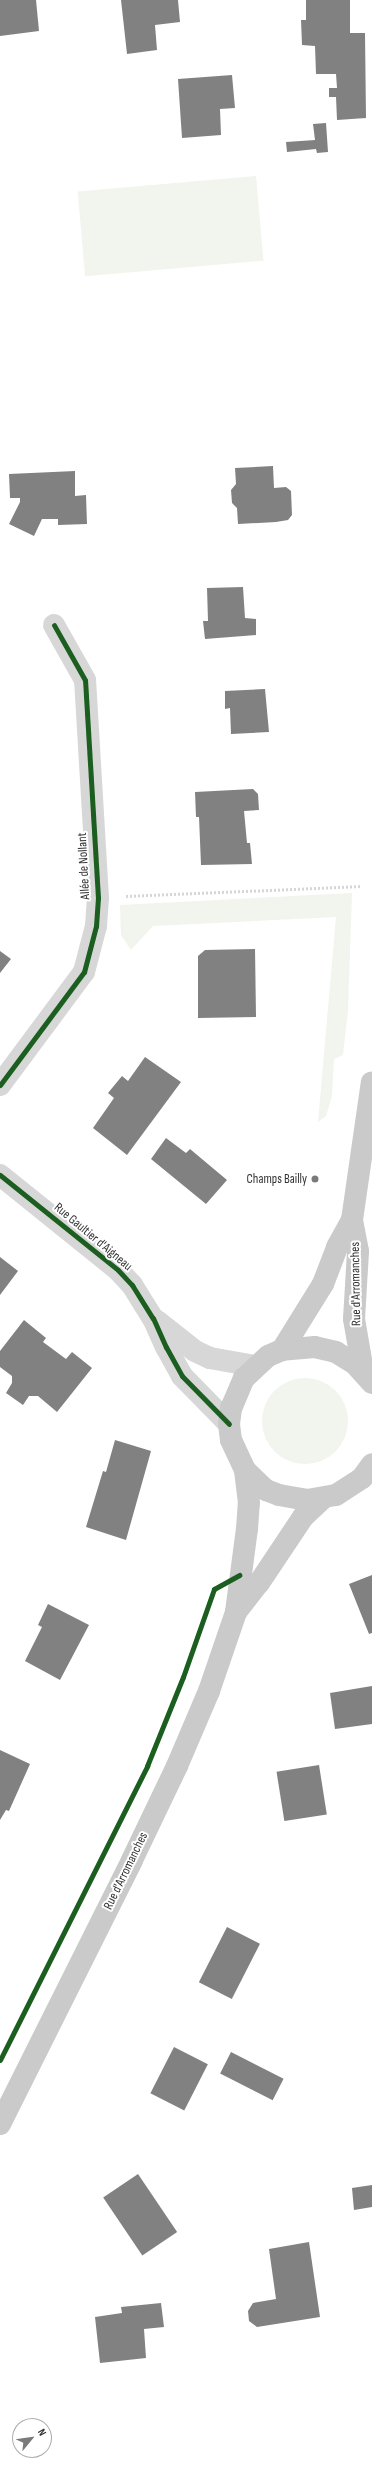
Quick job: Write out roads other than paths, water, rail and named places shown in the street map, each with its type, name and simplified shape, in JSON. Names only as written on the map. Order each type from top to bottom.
[{"type":"main road","name":"Rue d'Arromanches","points":[[367,1377],[354,1319],[358,1250],[352,1220],[372,1082]]},
{"type":"main road","name":"Rue d'Arromanches","points":[[282,1350],[323,1284],[337,1247],[352,1220]]},
{"type":"main road","points":[[367,1377],[346,1357],[326,1349],[304,1346],[282,1350],[255,1366],[236,1392],[229,1424],[231,1440],[245,1470],[266,1490],[280,1496],[293,1499],[322,1499],[336,1495],[369,1472]]},
{"type":"main road","name":"Rue d'Arromanches","points":[[0,2124],[177,1766],[209,1691],[236,1612],[249,1503],[245,1470]]},
{"type":"main road","name":"Rue d'Arromanches","points":[[236,1612],[259,1583],[303,1517],[322,1499]]},
{"type":"street","name":"Allée de Nollant","points":[[0,1085],[84,972],[96,926],[98,898],[84,680],[54,625]]},
{"type":"street","name":"Rue Gaultier d'Aigneau","points":[[0,1175],[118,1270],[132,1285],[153,1318],[166,1347],[182,1376],[229,1424]]},
{"type":"street","name":"Rue Gaultier d'Aigneau","points":[[153,1318],[195,1351],[210,1358],[255,1366]]},
{"type":"place","name":"Champs Bailly","points":[[315,1179]]}]
